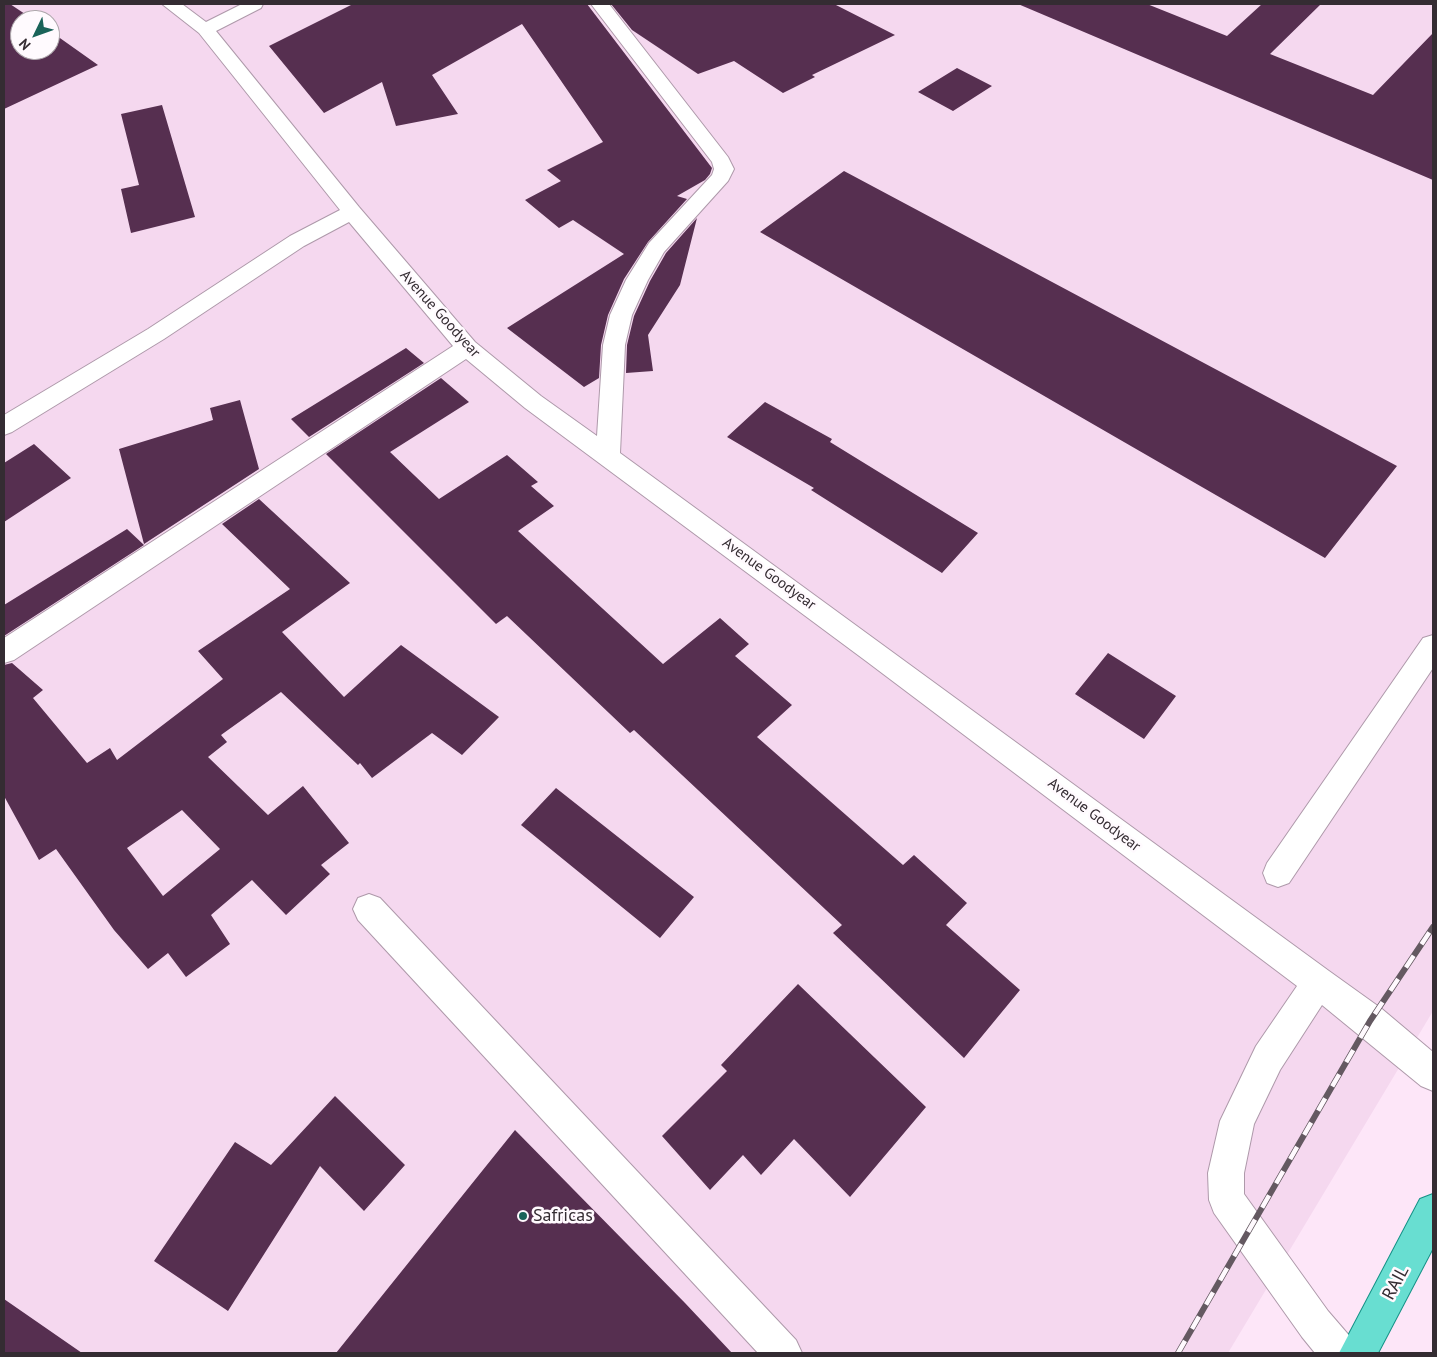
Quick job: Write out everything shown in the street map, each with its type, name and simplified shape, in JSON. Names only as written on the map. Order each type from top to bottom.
[{"type":"main road","name":"RAIL","points":[[1358,1353],[1433,1212]]},
{"type":"street","name":"Avenue Goodyear","points":[[171,4],[205,29],[352,212],[467,348],[533,402],[608,455],[1370,1021],[1433,1074]]},
{"type":"street","points":[[205,29],[255,4]]},
{"type":"street","points":[[600,4],[721,161],[724,169],[721,177],[656,248],[621,315],[614,345],[608,455]]},
{"type":"street","points":[[4,426],[156,334],[298,241],[352,212]]},
{"type":"street","points":[[4,652],[467,348]]},
{"type":"street","points":[[1278,873],[1433,646]]},
{"type":"street","points":[[369,908],[783,1353]]},
{"type":"street","points":[[1318,982],[1268,1058],[1237,1121],[1226,1173],[1227,1200],[1314,1324],[1340,1353]]},
{"type":"shaded area","points":[[4,4],[1433,4],[1433,1011],[1228,1353],[4,1353]]},
{"type":"building","points":[[4,4],[10,4],[19,10],[10,10],[10,60],[60,60],[60,38],[98,65],[4,109]]},
{"type":"building","points":[[353,4],[587,4],[712,168],[705,180],[677,196],[687,199],[648,242],[624,279],[608,315],[601,345],[599,378],[584,387],[507,328],[624,254],[573,220],[559,228],[525,200],[561,181],[547,170],[603,142],[522,24],[432,75],[458,114],[396,126],[382,82],[324,113],[269,46]]},
{"type":"building","points":[[611,4],[834,4],[895,35],[812,75],[815,77],[783,93],[734,61],[698,74],[632,30]]},
{"type":"building","points":[[1018,4],[1147,4],[1227,36],[1262,4],[1321,4],[1270,54],[1373,95],[1433,33],[1433,180]]},
{"type":"building","points":[[957,68],[992,86],[953,111],[918,92]]},
{"type":"building","points":[[162,105],[195,217],[131,233],[121,189],[139,185],[121,114]]},
{"type":"building","points":[[844,171],[1397,466],[1325,558],[760,232]]},
{"type":"building","points":[[697,218],[680,285],[648,335],[653,371],[626,373],[627,345],[634,316],[650,281],[666,253]]},
{"type":"building","points":[[406,348],[424,363],[309,437],[291,419]]},
{"type":"building","points":[[441,378],[469,402],[390,452],[439,499],[507,455],[538,482],[531,486],[554,506],[518,531],[663,664],[720,618],[749,644],[735,656],[792,705],[757,737],[903,865],[914,855],[967,903],[946,925],[1020,990],[964,1058],[833,933],[842,925],[634,730],[630,733],[507,616],[496,624],[326,454]]},
{"type":"building","points":[[240,400],[259,469],[144,544],[119,449],[213,420],[210,408]]},
{"type":"building","points":[[765,402],[832,439],[830,442],[978,533],[942,573],[811,490],[814,488],[727,437]]},
{"type":"building","points":[[34,444],[71,478],[4,522],[4,463]]},
{"type":"building","points":[[259,499],[350,583],[282,632],[344,697],[401,645],[499,717],[462,755],[432,733],[372,778],[360,763],[358,765],[281,692],[221,735],[227,742],[208,757],[268,815],[303,786],[349,843],[321,865],[330,874],[286,915],[252,880],[211,915],[230,944],[186,977],[168,953],[148,969],[114,930],[56,849],[39,860],[4,796],[4,665],[12,663],[43,690],[33,698],[87,763],[110,748],[117,760],[223,679],[198,651],[290,589],[222,524]],"holes":[[[182,810],[220,849],[163,896],[127,848]]]},
{"type":"building","points":[[127,529],[144,545],[4,636],[4,605]]},
{"type":"building","points":[[1108,653],[1176,696],[1144,739],[1075,694]]},
{"type":"building","points":[[556,788],[694,897],[660,938],[521,825]]},
{"type":"building","points":[[798,984],[926,1107],[850,1197],[794,1139],[761,1175],[743,1155],[710,1190],[662,1136],[727,1071],[721,1065]]},
{"type":"building","points":[[335,1096],[405,1165],[364,1211],[320,1166],[228,1311],[154,1261],[235,1142],[271,1165]]},
{"type":"building","name":"Safricas","points":[[515,1130],[685,1303],[732,1353],[336,1353]]},
{"type":"building","points":[[4,1299],[82,1353],[4,1353]]},
{"type":"railway","points":[[1178,1353],[1370,1021],[1433,927]]},
{"type":"place","name":"Safricas","points":[[523,1216]]}]
